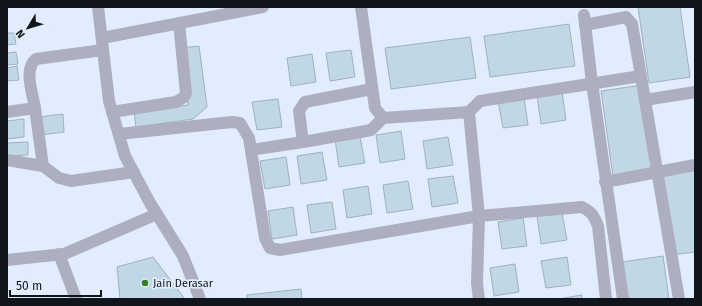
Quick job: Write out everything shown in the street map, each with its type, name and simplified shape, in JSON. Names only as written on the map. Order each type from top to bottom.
[{"type":"street","points":[[98,7],[109,101],[125,156],[157,214],[183,256],[200,299]]},
{"type":"street","points":[[42,166],[29,69],[32,62],[36,59],[102,44],[179,23],[243,9],[263,7]]},
{"type":"street","points":[[361,7],[375,108],[383,118]]},
{"type":"street","points":[[623,299],[605,182],[585,20],[626,17],[630,20],[641,76],[679,299]]},
{"type":"street","points":[[112,112],[176,102],[184,97],[186,93],[179,23]]},
{"type":"street","points":[[251,150],[371,130],[383,118],[469,112],[480,101],[641,76]]},
{"type":"street","points":[[303,142],[299,111],[305,102],[372,89]]},
{"type":"street","points":[[645,100],[695,92]]},
{"type":"street","points":[[7,112],[35,108]]},
{"type":"street","points":[[469,112],[479,216],[477,283],[479,299]]},
{"type":"street","points":[[119,134],[232,122],[240,123],[246,130],[251,150],[265,238],[270,248],[280,250],[479,216],[582,207],[589,210],[594,216],[598,226],[606,299]]},
{"type":"street","points":[[7,160],[42,166],[59,178],[71,181],[134,172]]},
{"type":"street","points":[[605,182],[695,165]]},
{"type":"street","points":[[7,260],[64,254],[157,214]]},
{"type":"street","points":[[59,254],[76,299]]},
{"type":"building","points":[[638,7],[680,7],[690,77],[649,83]]},
{"type":"building","points":[[569,24],[575,66],[490,77],[484,36]]},
{"type":"building","points":[[7,33],[14,33],[16,44],[7,45]]},
{"type":"building","points":[[470,37],[476,78],[391,89],[385,48]]},
{"type":"building","points":[[199,46],[207,107],[193,119],[136,127],[134,112],[188,105],[181,48]]},
{"type":"building","points":[[351,50],[355,77],[330,81],[326,53]]},
{"type":"building","points":[[16,52],[18,64],[7,65],[7,53]]},
{"type":"building","points":[[312,54],[316,82],[291,86],[287,58]]},
{"type":"building","points":[[17,66],[19,80],[7,81],[7,68]]},
{"type":"building","points":[[642,85],[654,170],[613,176],[601,91]]},
{"type":"building","points":[[562,92],[566,120],[541,124],[537,96]]},
{"type":"building","points":[[524,97],[528,125],[503,128],[498,101]]},
{"type":"building","points":[[278,99],[282,127],[257,130],[252,102]]},
{"type":"building","points":[[63,114],[64,132],[41,135],[38,117]]},
{"type":"building","points":[[24,119],[24,137],[7,139],[7,121]]},
{"type":"building","points":[[401,131],[405,159],[380,163],[376,135]]},
{"type":"building","points":[[360,136],[365,163],[339,167],[335,139]]},
{"type":"building","points":[[448,137],[453,165],[427,169],[423,141]]},
{"type":"building","points":[[28,142],[28,155],[7,156],[7,143]]},
{"type":"building","points":[[322,152],[327,180],[301,184],[297,156]]},
{"type":"building","points":[[286,157],[290,185],[265,189],[260,161]]},
{"type":"building","points":[[695,165],[695,252],[672,255],[660,170]]},
{"type":"building","points":[[453,176],[458,203],[432,207],[428,179]]},
{"type":"building","points":[[408,181],[413,209],[387,213],[383,185]]},
{"type":"building","points":[[368,186],[372,214],[347,218],[343,190]]},
{"type":"building","points":[[332,202],[336,229],[311,233],[307,205]]},
{"type":"building","points":[[293,207],[297,235],[272,239],[268,211]]},
{"type":"building","points":[[562,213],[567,240],[541,244],[537,216]]},
{"type":"building","points":[[523,218],[527,246],[502,249],[498,222]]},
{"type":"building","points":[[663,256],[669,299],[628,299],[622,262]]},
{"type":"building","name":"Jain Derasar","points":[[153,257],[185,299],[120,299],[117,267]]},
{"type":"building","points":[[567,257],[571,285],[546,288],[541,261]]},
{"type":"building","points":[[515,264],[519,292],[494,296],[490,268]]},
{"type":"building","points":[[301,289],[302,299],[247,299],[247,295]]},
{"type":"building","points":[[582,295],[582,299],[558,299]]},
{"type":"place","name":"Jain Derasar","points":[[145,283]]}]
